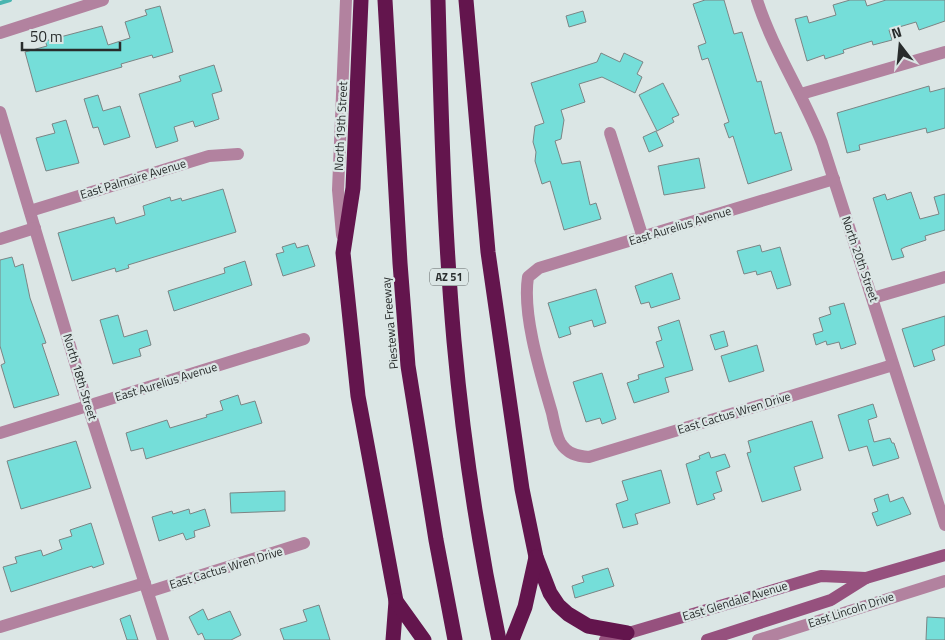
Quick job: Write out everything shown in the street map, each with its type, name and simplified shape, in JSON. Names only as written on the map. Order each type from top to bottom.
[{"type":"highway","points":[[361,0],[353,188],[344,253],[359,405],[396,601],[393,640]]},
{"type":"highway","name":"Piestewa Freeway","points":[[385,0],[400,263],[408,366],[436,540],[455,640]]},
{"type":"highway","name":"AZ 51","points":[[438,0],[447,249],[454,342],[479,537],[499,640]]},
{"type":"highway","points":[[466,0],[488,252],[522,489],[536,557],[550,592],[558,605],[568,614],[588,626],[627,633]]},
{"type":"highway","points":[[512,640],[525,606],[536,557]]},
{"type":"highway","points":[[396,601],[420,635]]},
{"type":"main road","name":"East Glendale Avenue","points":[[707,640],[830,600],[866,578],[945,555]]},
{"type":"main road","name":"East Glendale Avenue","points":[[605,640],[821,576],[866,578]]},
{"type":"street","points":[[0,33],[103,0]]},
{"type":"street","name":"North 19th Street","points":[[344,253],[338,190],[346,0]]},
{"type":"street","name":"North 20th Street","points":[[757,0],[781,57],[812,117],[873,298],[945,525]]},
{"type":"street","points":[[801,94],[945,52]]},
{"type":"street","name":"North 18th Street","points":[[0,112],[88,406],[163,640]]},
{"type":"street","points":[[610,133],[643,238]]},
{"type":"street","name":"East Palmaire Avenue","points":[[30,210],[209,156],[238,154]]},
{"type":"street","name":"East Aurelius Avenue","points":[[574,456],[560,443],[541,375],[525,293],[528,277],[539,268],[834,179]]},
{"type":"street","points":[[0,239],[35,228]]},
{"type":"street","points":[[873,298],[945,277]]},
{"type":"street","name":"East Aurelius Avenue","points":[[0,433],[304,339]]},
{"type":"street","name":"East Cactus Wren Drive","points":[[574,456],[589,457],[894,365]]},
{"type":"street","name":"East Cactus Wren Drive","points":[[0,628],[304,543]]},
{"type":"street","name":"East Lincoln Drive","points":[[758,640],[945,581]]},
{"type":"building","points":[[705,0],[724,0],[734,34],[742,32],[757,82],[761,81],[775,134],[781,132],[792,170],[748,184],[733,136],[729,138],[724,124],[729,122],[708,58],[702,60],[698,46],[706,43],[693,4]]},
{"type":"building","points":[[850,0],[865,0],[867,6],[886,0],[945,0],[945,21],[919,30],[916,22],[889,30],[892,40],[873,45],[872,41],[843,50],[844,53],[825,59],[824,55],[807,61],[795,19],[807,16],[809,23],[836,15],[833,5]]},
{"type":"building","points":[[160,6],[173,52],[153,58],[152,55],[121,64],[122,67],[36,92],[25,52],[47,46],[45,41],[102,26],[108,45],[130,38],[125,22],[147,15],[145,10]]},
{"type":"building","points":[[583,11],[586,22],[569,27],[566,16]]},
{"type":"building","points":[[601,53],[620,62],[624,53],[643,62],[637,74],[642,77],[635,93],[602,77],[579,84],[585,102],[561,110],[564,120],[561,139],[555,141],[562,164],[580,161],[590,205],[596,203],[601,219],[564,230],[550,181],[542,184],[535,161],[536,152],[533,142],[535,126],[544,123],[531,83],[597,62]]},
{"type":"building","points":[[214,65],[222,91],[212,94],[219,119],[195,127],[193,121],[174,127],[178,141],[156,148],[139,94],[181,81],[179,76]]},
{"type":"building","points":[[663,83],[679,115],[672,118],[674,122],[657,131],[639,95]]},
{"type":"building","points":[[929,86],[930,92],[945,88],[945,128],[927,133],[926,128],[859,145],[860,150],[847,153],[837,113]]},
{"type":"building","points":[[98,95],[103,111],[120,106],[130,137],[104,145],[98,127],[93,128],[84,99]]},
{"type":"building","points":[[66,120],[79,163],[46,171],[36,138],[55,133],[52,124]]},
{"type":"building","points":[[656,131],[663,146],[649,152],[643,137]]},
{"type":"building","points":[[699,158],[705,188],[664,195],[658,166]]},
{"type":"building","points":[[223,189],[236,232],[128,265],[129,268],[116,272],[115,268],[72,281],[58,233],[114,217],[116,224],[145,215],[143,206],[170,197],[171,201],[181,198],[182,201]]},
{"type":"building","points":[[911,192],[920,219],[939,214],[934,197],[945,194],[945,230],[925,236],[926,240],[901,249],[904,257],[892,260],[873,198],[885,194],[887,200]]},
{"type":"building","points":[[295,243],[297,248],[308,245],[315,266],[283,276],[276,254],[284,252],[282,247]]},
{"type":"building","points":[[760,245],[762,252],[780,247],[791,285],[777,289],[771,271],[757,275],[756,271],[744,274],[737,251]]},
{"type":"building","points":[[12,257],[15,267],[23,264],[30,298],[46,343],[42,344],[59,395],[14,408],[1,365],[5,363],[0,346],[0,260]]},
{"type":"building","points":[[245,261],[252,285],[174,311],[168,291],[225,273],[224,268]]},
{"type":"building","points":[[672,273],[680,299],[651,308],[649,302],[641,304],[635,286]]},
{"type":"building","points":[[596,289],[606,323],[594,327],[592,320],[569,327],[571,334],[559,338],[548,303]]},
{"type":"building","points":[[844,303],[856,344],[841,349],[839,342],[827,345],[826,341],[816,345],[813,334],[823,331],[819,318],[831,314],[829,307]]},
{"type":"building","points":[[118,315],[124,337],[147,330],[151,345],[139,349],[141,356],[113,364],[100,320]]},
{"type":"building","points":[[945,316],[945,345],[932,350],[935,360],[914,367],[902,329]]},
{"type":"building","points":[[679,320],[693,370],[665,378],[669,392],[634,403],[627,383],[639,379],[638,375],[664,367],[656,342],[662,340],[658,327]]},
{"type":"building","points":[[724,331],[728,346],[715,350],[710,335]]},
{"type":"building","points":[[757,345],[764,371],[729,382],[721,356]]},
{"type":"building","points":[[602,373],[616,419],[602,424],[600,418],[586,422],[573,382]]},
{"type":"building","points":[[238,395],[241,405],[255,401],[262,423],[146,459],[143,448],[131,451],[126,433],[167,420],[170,428],[207,417],[206,415],[223,410],[220,401]]},
{"type":"building","points":[[873,404],[877,417],[868,420],[874,442],[890,438],[892,443],[894,443],[899,458],[873,466],[867,446],[849,451],[838,415]]},
{"type":"building","points":[[812,421],[823,458],[794,467],[801,490],[762,502],[747,453],[751,452],[748,441]]},
{"type":"building","points":[[76,441],[91,488],[21,509],[7,461]]},
{"type":"building","points":[[709,452],[711,458],[725,454],[730,467],[716,472],[722,491],[713,494],[715,499],[697,505],[686,464],[700,459],[699,456]]},
{"type":"building","points":[[661,470],[670,503],[635,514],[638,524],[623,528],[616,504],[628,500],[622,481]]},
{"type":"building","points":[[285,491],[285,511],[231,513],[230,493]]},
{"type":"building","points":[[888,494],[890,502],[903,497],[911,514],[877,526],[872,513],[878,511],[874,499]]},
{"type":"building","points":[[189,509],[190,514],[205,509],[210,526],[194,531],[195,537],[186,540],[183,533],[159,541],[152,517],[172,511],[173,514]]},
{"type":"building","points":[[91,523],[104,564],[93,568],[92,566],[11,592],[3,567],[17,563],[15,557],[41,550],[43,556],[62,549],[59,540],[72,536],[70,530]]},
{"type":"building","points":[[608,568],[614,586],[575,598],[572,586],[584,582],[582,576]]},
{"type":"building","points":[[319,605],[330,640],[284,640],[280,629],[307,621],[303,610]]},
{"type":"building","points":[[203,609],[208,620],[230,611],[241,635],[231,640],[205,640],[202,633],[198,635],[189,617]]},
{"type":"building","points":[[130,615],[138,640],[127,640],[120,619]]},
{"type":"building","points":[[927,617],[945,618],[945,640],[926,640]]},
{"type":"waterway","points":[[0,3],[10,0]]}]
